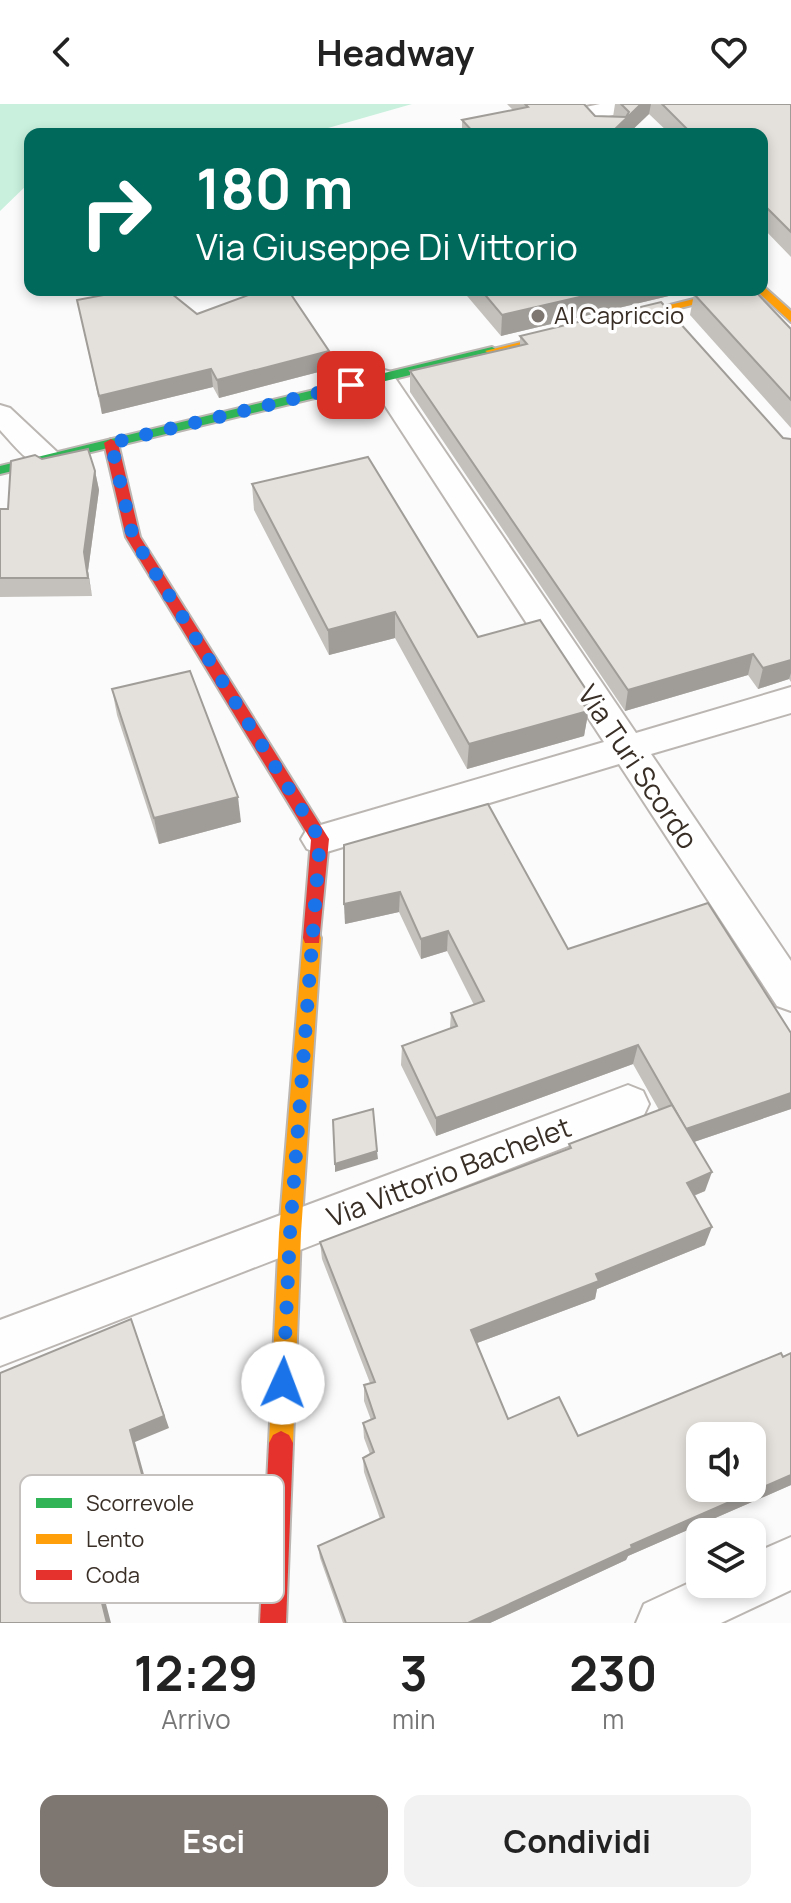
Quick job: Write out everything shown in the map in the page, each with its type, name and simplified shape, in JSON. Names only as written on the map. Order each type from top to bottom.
[{"type":"street","points":[[585,109],[635,104]]},
{"type":"street","points":[[585,109],[604,128]]},
{"type":"street","points":[[768,286],[782,282]]},
{"type":"street","points":[[768,294],[791,318]]},
{"type":"street","points":[[0,470],[720,296]]},
{"type":"street","points":[[665,309],[686,333]]},
{"type":"street","name":"Via Turi Scordo","points":[[381,378],[625,749],[791,994]]},
{"type":"street","points":[[0,414],[46,459]]},
{"type":"street","points":[[111,443],[133,537],[320,839],[290,1233],[279,1475]]},
{"type":"street","points":[[320,839],[790,701]]},
{"type":"street","name":"Via Vittorio Bachelet","points":[[0,1343],[628,1104]]},
{"type":"street","points":[[766,1575],[791,1563]]},
{"type":"street","points":[[663,1623],[716,1598]]},
{"type":"street","points":[[273,1623],[274,1603]]},
{"type":"green space","points":[[0,104],[412,104],[328,128],[24,128],[24,188],[0,211]]},
{"type":"building","points":[[525,104],[584,104],[595,116],[626,117],[629,112],[621,104],[641,104],[616,128],[469,128],[462,120],[528,107]]},
{"type":"building","points":[[662,104],[791,104],[791,232],[768,209],[768,128],[686,128]]},
{"type":"building","points":[[98,296],[174,296],[197,314],[246,296],[292,296],[329,351],[217,380],[211,369],[99,396],[77,300]]},
{"type":"building","points":[[486,296],[584,296],[502,315]]},
{"type":"building","points":[[696,296],[760,296],[791,329],[791,400]]},
{"type":"building","points":[[661,302],[783,438],[791,439],[791,660],[763,668],[753,654],[628,690],[410,371],[527,344],[520,336]]},
{"type":"building","points":[[88,449],[95,471],[84,552],[88,578],[0,578],[0,509],[8,509],[11,461],[35,455],[42,459]]},
{"type":"building","points":[[368,457],[478,637],[540,620],[591,697],[581,700],[588,711],[469,744],[395,612],[328,630],[252,484]]},
{"type":"building","points":[[190,671],[238,797],[154,818],[112,689]]},
{"type":"building","points":[[488,804],[568,949],[708,903],[791,1033],[791,1093],[686,1129],[638,1045],[436,1118],[402,1046],[457,1026],[451,1013],[484,1001],[448,931],[421,939],[400,892],[344,904],[344,845]]},
{"type":"building","points":[[672,1105],[712,1172],[687,1183],[712,1227],[596,1274],[599,1281],[471,1330],[508,1419],[559,1397],[578,1436],[781,1353],[783,1357],[791,1353],[791,1475],[766,1486],[766,1422],[686,1422],[686,1502],[729,1502],[686,1518],[686,1521],[631,1545],[632,1548],[468,1623],[346,1623],[318,1546],[384,1517],[363,1458],[374,1452],[363,1423],[375,1418],[364,1385],[375,1382],[320,1242],[571,1148],[569,1144]]},
{"type":"building","points":[[373,1109],[377,1151],[335,1164],[333,1120]]},
{"type":"building","points":[[131,1319],[164,1416],[130,1430],[142,1475],[20,1475],[20,1603],[102,1603],[107,1623],[0,1623],[0,1373]]},
{"type":"traffic: fast","points":[[0,470],[492,351]]},
{"type":"traffic: slow","points":[[768,295],[791,318]]},
{"type":"traffic: slow","points":[[492,351],[721,296]]},
{"type":"traffic: slow","points":[[281,1443],[290,1233],[312,938]]},
{"type":"traffic: jam","points":[[111,443],[133,537],[320,839],[312,938]]},
{"type":"traffic: jam","points":[[280,1475],[281,1443]]},
{"type":"traffic: jam","points":[[273,1623],[274,1603]]},
{"type":"place","name":"Al Capriccio","points":[[538,316]]},
{"type":"route","points":[[283,1383],[290,1233],[320,839],[133,537],[111,443],[351,385]]}]
